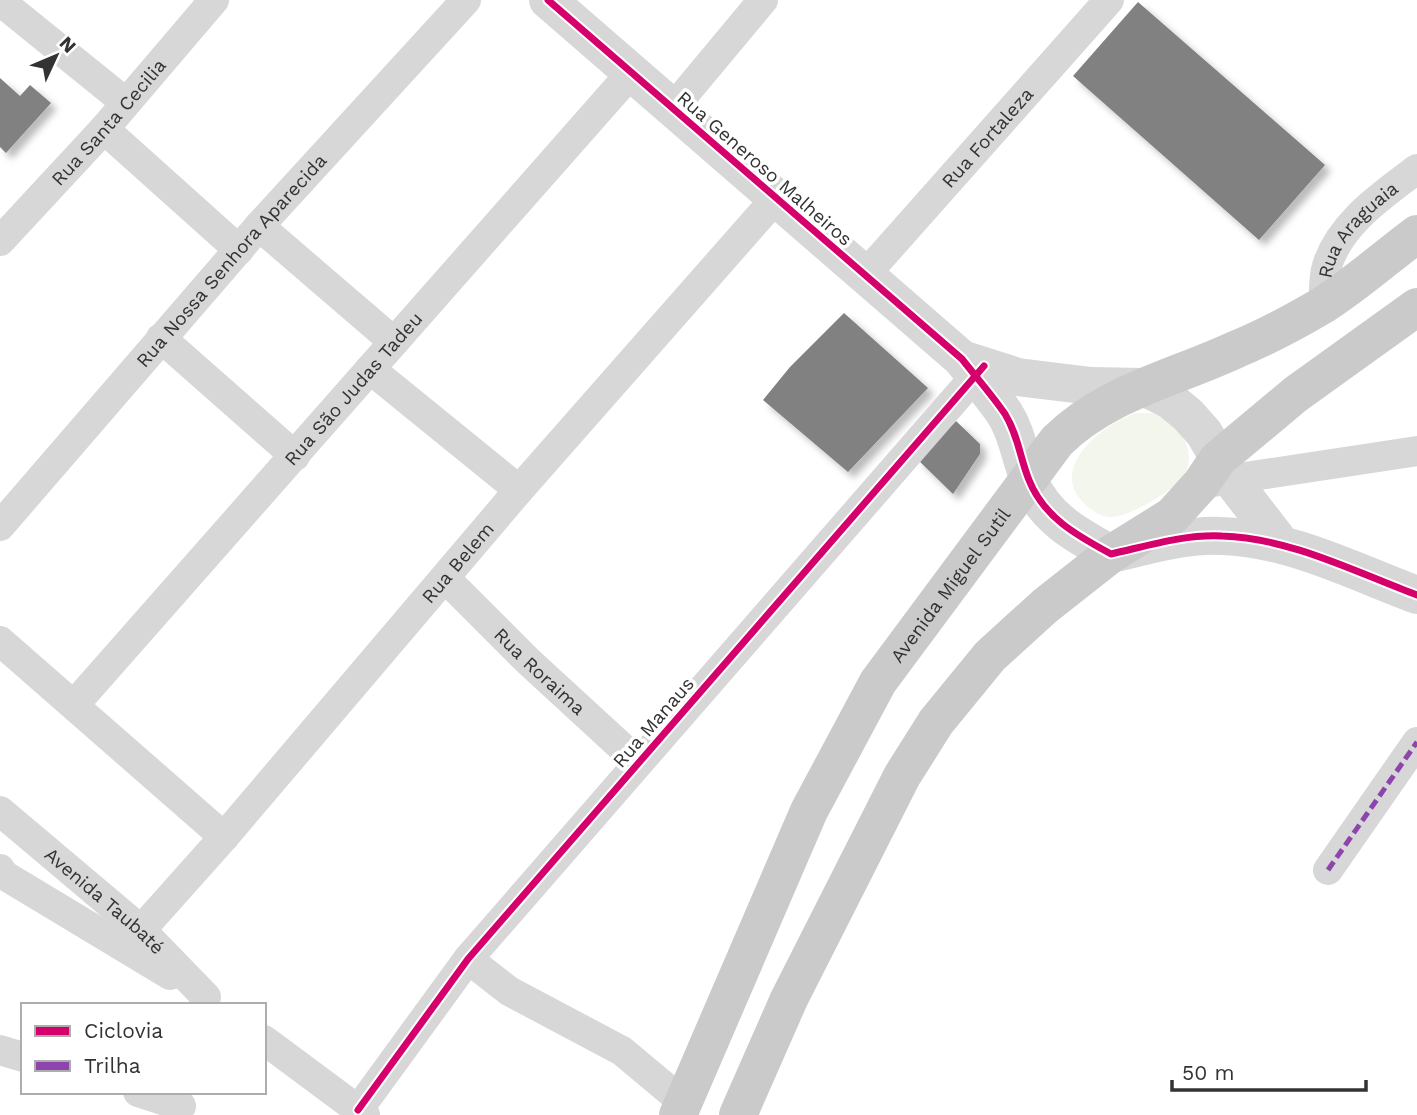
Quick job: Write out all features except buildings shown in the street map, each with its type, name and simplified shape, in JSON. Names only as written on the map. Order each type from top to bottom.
[{"type":"main road","name":"Avenida Miguel Sutil","points":[[681,1108],[809,811],[878,682],[1057,441],[1074,424],[1097,409],[1143,387],[1238,349],[1324,304],[1417,234]]},
{"type":"main road","points":[[738,1115],[795,987],[902,776],[936,722],[989,656],[1045,606],[1111,554],[1172,516],[1296,394],[1417,307]]},
{"type":"street","name":"Rua Santa Cecilia","points":[[6,222],[104,129],[214,0]]},
{"type":"street","name":"Rua Nossa Senhora Aparecida","points":[[0,526],[259,226],[466,0]]},
{"type":"street","name":"Rua Generoso Malheiros","points":[[548,0],[974,367]]},
{"type":"street","points":[[673,108],[763,0]]},
{"type":"street","name":"Rua Fortaleza","points":[[864,275],[1109,0]]},
{"type":"street","points":[[0,1],[125,102]]},
{"type":"street","name":"Rua São Judas Tadeu","points":[[74,705],[632,72]]},
{"type":"street","points":[[104,129],[239,250]]},
{"type":"street","name":"Rua Araguaia","points":[[1324,304],[1326,267],[1343,233],[1372,204],[1417,169]]},
{"type":"street","name":"Rua Belem","points":[[141,930],[224,837],[519,490],[776,198]]},
{"type":"street","points":[[259,226],[394,342]]},
{"type":"street","points":[[161,338],[295,456]]},
{"type":"street","points":[[974,367],[1055,382],[1143,387],[1170,400],[1204,433],[1217,474],[1281,544]]},
{"type":"street","points":[[974,367],[1005,415],[1018,441],[1028,480],[1050,514],[1111,554],[1178,539],[1230,536],[1281,544],[1417,595]]},
{"type":"street","name":"Rua Manaus","points":[[361,1112],[468,959],[974,367]]},
{"type":"street","points":[[370,369],[519,490]]},
{"type":"street","points":[[1217,474],[1417,451]]},
{"type":"street","name":"Rua Roraima","points":[[444,578],[528,661],[638,762]]},
{"type":"street","points":[[0,641],[224,837]]},
{"type":"street","points":[[1328,870],[1417,742]]},
{"type":"street","name":"Avenida Taubaté","points":[[0,811],[141,930],[209,1002]]},
{"type":"street","name":"Avenida Taubaté","points":[[2,872],[209,1002]]},
{"type":"street","points":[[468,959],[509,991],[622,1051],[681,1108]]},
{"type":"street","points":[[266,1041],[361,1112]]},
{"type":"street","points":[[0,1049],[21,1056]]},
{"type":"street","points":[[145,1094],[181,1104]]},
{"type":"shaded area","points":[[1136,413],[1159,415],[1176,427],[1188,450],[1188,467],[1179,481],[1150,502],[1118,516],[1103,516],[1087,506],[1075,492],[1072,478],[1075,464],[1083,450],[1108,427]]},
{"type":"marked path","points":[[1328,870],[1417,742]]},
{"type":"cycle path","points":[[548,0],[962,359],[1005,414],[1035,493],[1053,515],[1075,533],[1111,554],[1194,537],[1247,538],[1297,549],[1417,595]]},
{"type":"cycle path","points":[[358,1110],[468,959],[984,366]]}]
